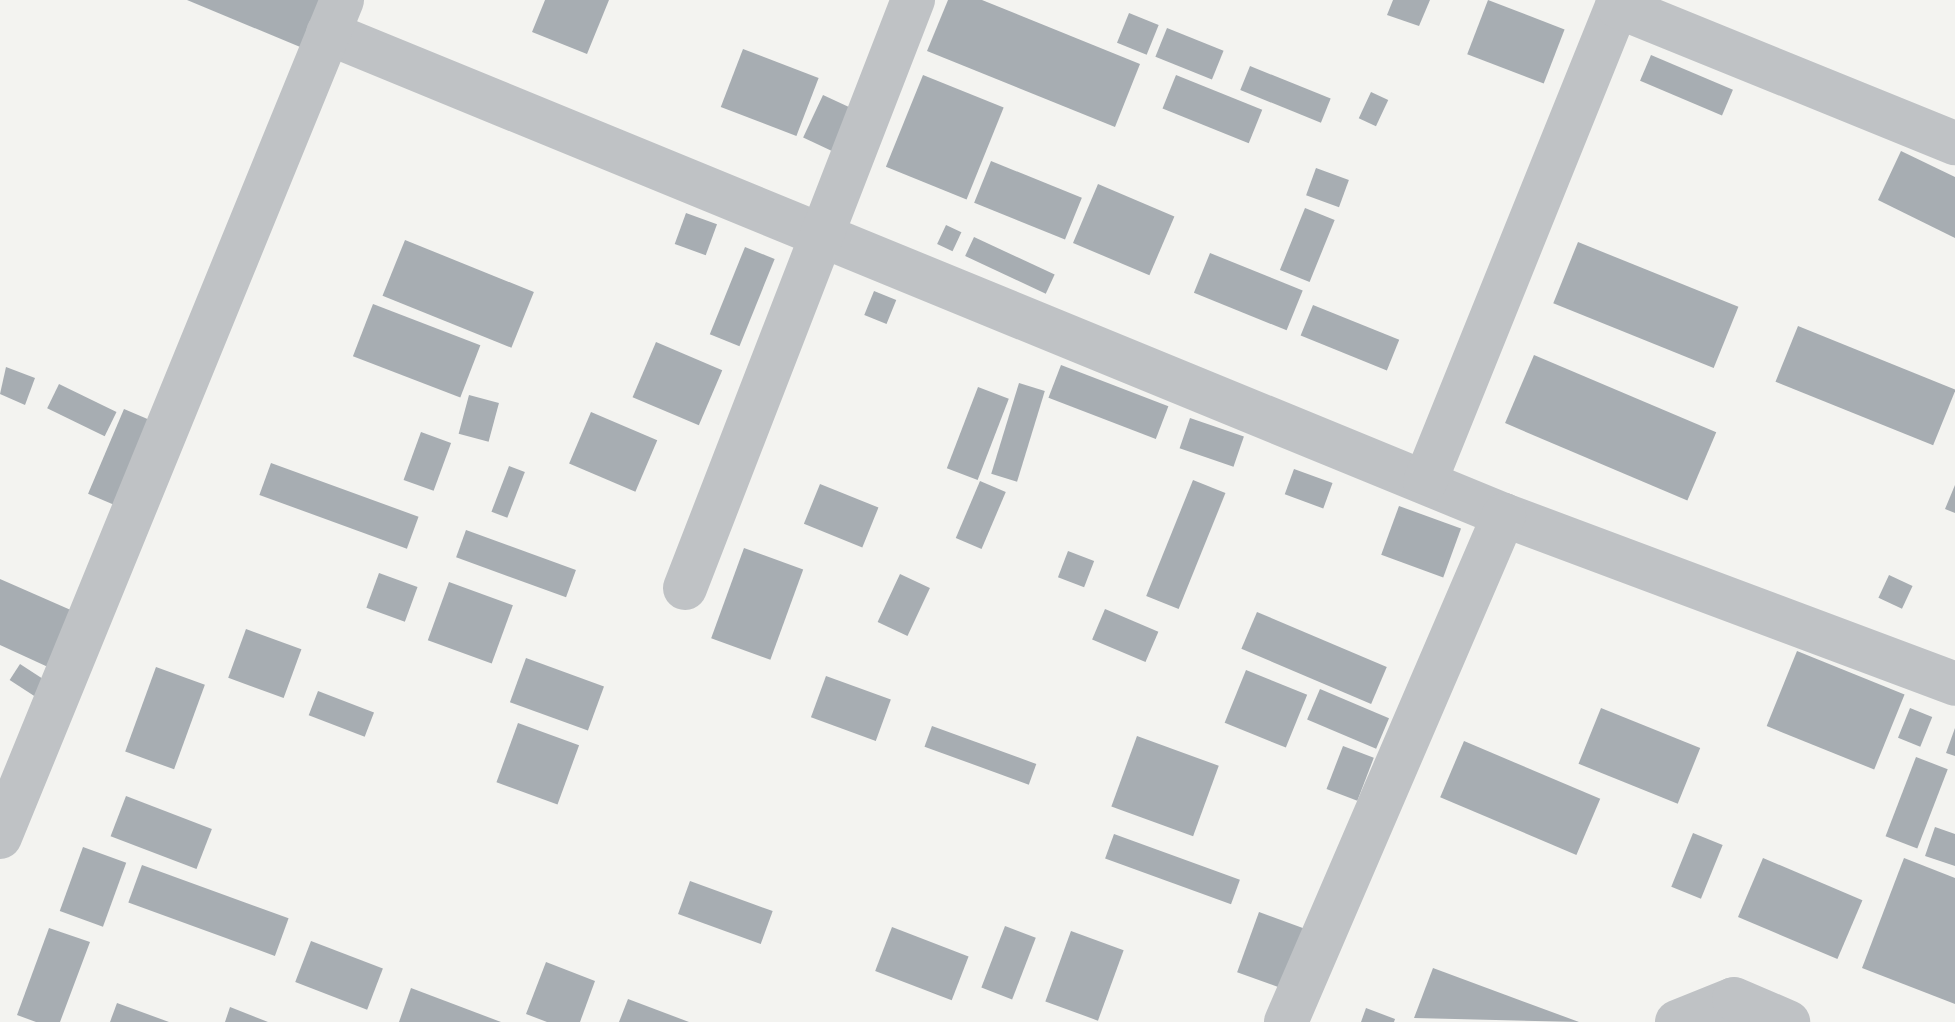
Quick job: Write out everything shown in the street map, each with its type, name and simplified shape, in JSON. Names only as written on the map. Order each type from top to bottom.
[{"type":"street","points":[[685,588],[825,237],[913,0]]},
{"type":"street","points":[[1425,482],[1617,6],[1955,143]]},
{"type":"street","points":[[0,837],[335,16],[825,237],[1504,515],[1955,684]]},
{"type":"street","points":[[1286,1022],[1504,515]]},
{"type":"street","points":[[1677,1022],[1734,999],[1788,1022]]},
{"type":"building","points":[[187,0],[326,0],[305,49]]},
{"type":"building","points":[[545,0],[609,0],[587,54],[532,32]]},
{"type":"building","points":[[948,0],[982,0],[1140,64],[1115,127],[927,51]]},
{"type":"building","points":[[1393,0],[1430,0],[1419,26],[1387,15]]},
{"type":"building","points":[[1488,0],[1565,29],[1544,84],[1467,54]]},
{"type":"building","points":[[1129,13],[1159,25],[1147,55],[1117,43]]},
{"type":"building","points":[[1167,28],[1224,51],[1212,80],[1155,57]]},
{"type":"building","points":[[743,49],[819,78],[796,136],[721,107]]},
{"type":"building","points":[[1651,55],[1733,90],[1722,116],[1640,81]]},
{"type":"building","points":[[1250,66],[1331,99],[1321,123],[1240,90]]},
{"type":"building","points":[[923,75],[1004,108],[967,199],[886,167]]},
{"type":"building","points":[[1176,75],[1262,110],[1249,143],[1163,108]]},
{"type":"building","points":[[1371,92],[1388,100],[1376,126],[1359,118]]},
{"type":"building","points":[[823,95],[866,115],[846,157],[803,138]]},
{"type":"building","points":[[1901,151],[1955,177],[1955,238],[1878,200]]},
{"type":"building","points":[[991,161],[1082,198],[1065,239],[974,203]]},
{"type":"building","points":[[1316,168],[1349,180],[1339,207],[1306,195]]},
{"type":"building","points":[[1098,184],[1174,216],[1149,275],[1073,243]]},
{"type":"building","points":[[1305,208],[1335,220],[1310,282],[1280,270]]},
{"type":"building","points":[[686,213],[717,224],[706,255],[675,244]]},
{"type":"building","points":[[946,225],[961,232],[953,251],[937,244]]},
{"type":"building","points":[[974,237],[1055,275],[1046,294],[965,256]]},
{"type":"building","points":[[405,240],[534,292],[511,348],[383,296]]},
{"type":"building","points":[[1578,242],[1738,307],[1714,368],[1553,303]]},
{"type":"building","points":[[745,247],[775,259],[739,346],[710,334]]},
{"type":"building","points":[[1210,253],[1303,290],[1287,330],[1194,293]]},
{"type":"building","points":[[874,291],[896,300],[887,324],[864,315]]},
{"type":"building","points":[[373,304],[480,345],[460,397],[353,356]]},
{"type":"building","points":[[1313,305],[1399,340],[1387,370],[1301,336]]},
{"type":"building","points":[[1798,326],[1955,389],[1933,445],[1776,382]]},
{"type":"building","points":[[656,342],[722,370],[699,425],[633,397]]},
{"type":"building","points":[[1534,355],[1716,432],[1687,500],[1505,423]]},
{"type":"building","points":[[1061,365],[1168,406],[1156,439],[1048,398]]},
{"type":"building","points":[[6,367],[35,378],[25,405],[0,394]]},
{"type":"building","points":[[1019,383],[1045,391],[1017,482],[991,474]]},
{"type":"building","points":[[59,384],[117,412],[105,436],[47,408]]},
{"type":"building","points":[[978,387],[1009,399],[978,480],[947,468]]},
{"type":"building","points":[[469,395],[499,403],[489,442],[459,434]]},
{"type":"building","points":[[124,409],[152,421],[116,505],[88,494]]},
{"type":"building","points":[[591,412],[657,440],[635,492],[569,464]]},
{"type":"building","points":[[1190,418],[1244,437],[1233,467],[1180,448]]},
{"type":"building","points":[[421,432],[451,443],[434,491],[404,480]]},
{"type":"building","points":[[271,463],[419,517],[407,549],[259,495]]},
{"type":"building","points":[[509,466],[525,472],[507,518],[491,512]]},
{"type":"building","points":[[1294,469],[1333,483],[1323,508],[1285,494]]},
{"type":"building","points":[[1193,480],[1225,493],[1179,609],[1146,596]]},
{"type":"building","points":[[980,481],[1006,492],[982,549],[956,538]]},
{"type":"building","points":[[820,484],[878,508],[862,547],[804,524]]},
{"type":"building","points":[[1955,485],[1955,513],[1945,509]]},
{"type":"building","points":[[1399,506],[1461,529],[1443,577],[1381,555]]},
{"type":"building","points":[[466,530],[576,570],[566,597],[456,557]]},
{"type":"building","points":[[744,548],[803,570],[770,660],[711,638]]},
{"type":"building","points":[[1068,551],[1094,561],[1084,587],[1058,577]]},
{"type":"building","points":[[379,573],[418,587],[405,622],[366,608]]},
{"type":"building","points":[[900,574],[930,588],[908,636],[878,622]]},
{"type":"building","points":[[1889,575],[1913,586],[1902,609],[1878,598]]},
{"type":"building","points":[[0,579],[73,611],[48,667],[0,645]]},
{"type":"building","points":[[449,582],[513,605],[492,664],[428,640]]},
{"type":"building","points":[[1105,609],[1158,632],[1145,662],[1092,639]]},
{"type":"building","points":[[1257,612],[1387,667],[1371,704],[1241,649]]},
{"type":"building","points":[[246,629],[301,649],[284,698],[228,678]]},
{"type":"building","points":[[1797,651],[1905,694],[1874,770],[1767,726]]},
{"type":"building","points":[[526,658],[604,686],[588,731],[510,702]]},
{"type":"building","points":[[20,664],[48,682],[37,698],[10,680]]},
{"type":"building","points":[[156,667],[205,685],[174,769],[125,752]]},
{"type":"building","points":[[1246,670],[1307,695],[1286,748],[1225,723]]},
{"type":"building","points":[[826,676],[891,700],[876,741],[811,717]]},
{"type":"building","points":[[1320,689],[1389,718],[1376,749],[1307,719]]},
{"type":"building","points":[[318,691],[374,713],[365,737],[309,715]]},
{"type":"building","points":[[1601,708],[1700,748],[1678,804],[1579,764]]},
{"type":"building","points":[[1910,708],[1932,717],[1920,747],[1898,738]]},
{"type":"building","points":[[518,723],[579,745],[558,804],[496,782]]},
{"type":"building","points":[[932,726],[1036,764],[1029,785],[924,747]]},
{"type":"building","points":[[1955,728],[1955,756],[1946,753]]},
{"type":"building","points":[[1137,736],[1219,766],[1193,836],[1111,806]]},
{"type":"building","points":[[1464,741],[1600,799],[1576,855],[1440,797]]},
{"type":"building","points":[[1343,746],[1374,758],[1357,801],[1327,789]]},
{"type":"building","points":[[1916,757],[1948,769],[1917,849],[1886,836]]},
{"type":"building","points":[[126,796],[212,829],[196,869],[111,836]]},
{"type":"building","points":[[1935,827],[1955,834],[1955,866],[1925,856]]},
{"type":"building","points":[[1693,833],[1723,845],[1701,899],[1671,887]]},
{"type":"building","points":[[1114,834],[1240,880],[1231,904],[1105,858]]},
{"type":"building","points":[[83,847],[126,863],[103,927],[60,911]]},
{"type":"building","points":[[1763,858],[1862,900],[1837,959],[1738,917]]},
{"type":"building","points":[[1904,858],[1955,878],[1955,1004],[1862,968]]},
{"type":"building","points":[[142,865],[289,918],[275,956],[128,903]]},
{"type":"building","points":[[690,881],[773,911],[761,944],[678,914]]},
{"type":"building","points":[[1259,912],[1312,931],[1290,991],[1237,972]]},
{"type":"building","points":[[1005,926],[1036,938],[1012,999],[981,988]]},
{"type":"building","points":[[892,927],[969,956],[952,1000],[875,971]]},
{"type":"building","points":[[49,928],[90,942],[60,1022],[36,1022],[17,1015]]},
{"type":"building","points":[[1071,931],[1124,950],[1098,1021],[1045,1001]]},
{"type":"building","points":[[311,941],[383,969],[367,1010],[295,982]]},
{"type":"building","points":[[546,962],[595,981],[580,1022],[547,1022],[526,1014]]},
{"type":"building","points":[[1433,968],[1579,1022],[1414,1018]]},
{"type":"building","points":[[411,988],[501,1022],[399,1022]]},
{"type":"building","points":[[628,999],[689,1022],[619,1022]]},
{"type":"building","points":[[117,1003],[169,1022],[110,1022]]},
{"type":"building","points":[[230,1007],[268,1022],[225,1022]]},
{"type":"building","points":[[1366,1008],[1395,1019],[1394,1022],[1361,1022]]}]
